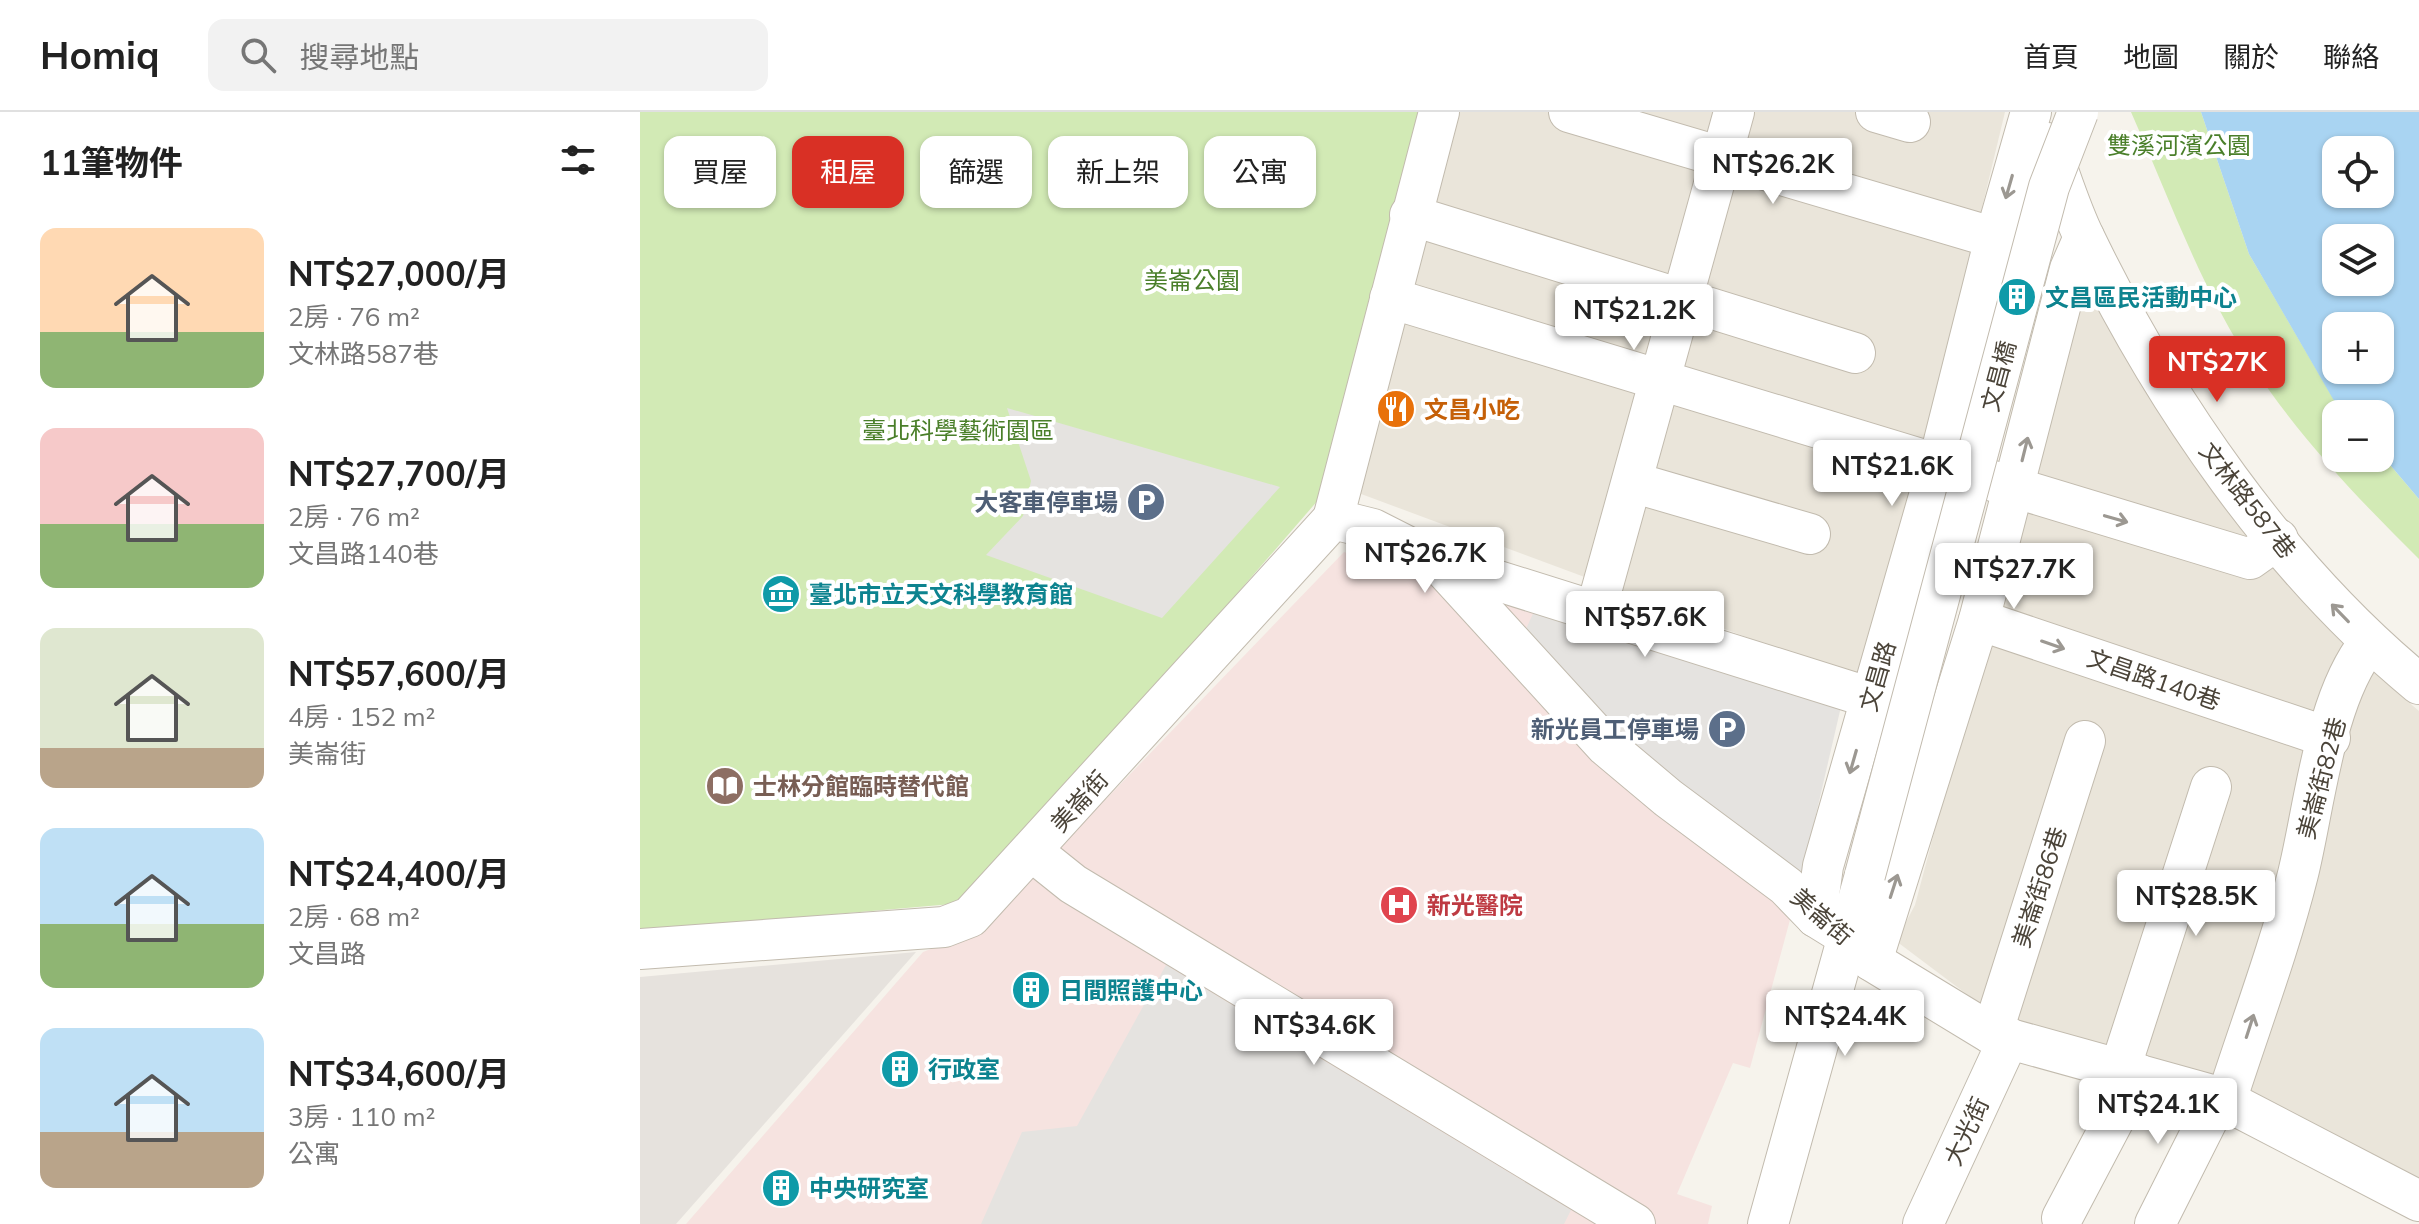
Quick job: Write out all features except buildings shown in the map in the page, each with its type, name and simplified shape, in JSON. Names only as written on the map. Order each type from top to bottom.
[{"type":"street","points":[[1333,519],[1439,112]]},
{"type":"street","points":[[1569,112],[1995,238]]},
{"type":"street","points":[[1596,610],[1734,112]]},
{"type":"street","name":"文林路587巷","points":[[2033,112],[2084,237],[2131,326],[2206,448],[2322,595],[2369,643],[2419,684]]},
{"type":"street","name":"文昌路","points":[[1845,938],[1823,866],[1938,465],[1995,238],[2033,112]]},
{"type":"street","name":"文昌橋","points":[[1865,875],[2049,187],[2078,112]]},
{"type":"street","points":[[1410,215],[1855,353]]},
{"type":"street","name":"文昌路","points":[[1845,938],[1979,620],[2070,269],[2084,237]]},
{"type":"street","points":[[1390,298],[2250,559],[2278,539]]},
{"type":"street","points":[[1632,482],[1810,534]]},
{"type":"street","name":"美崙街","points":[[640,949],[944,927],[970,917],[1033,852],[1333,519],[1373,529],[1438,562],[1871,698]]},
{"type":"street","name":"美崙街","points":[[1438,562],[1606,746],[1668,798],[1786,886],[1845,938],[2001,1036],[2222,1099],[2414,1186]]},
{"type":"street","name":"文昌路140巷","points":[[1979,620],[2330,738]]},
{"type":"street","name":"美崙街82巷","points":[[2155,1224],[2222,1099],[2298,873],[2308,814],[2353,663],[2369,643]]},
{"type":"street","name":"美崙街86巷","points":[[2001,1036],[2085,741]]},
{"type":"street","points":[[2062,1218],[2129,1071],[2211,787]]},
{"type":"street","points":[[1033,852],[1073,884],[1635,1224]]},
{"type":"street","name":"文昌路","points":[[1768,1224],[1865,875]]},
{"type":"street","name":"大光街","points":[[1923,1224],[2001,1036]]},
{"type":"shaded area","points":[[1454,112],[2005,112],[1925,445],[1860,675],[1765,644],[1345,488]]},
{"type":"shaded area","points":[[2078,292],[2119,305],[2296,592],[2380,678],[2419,711],[2419,1178],[2247,1089],[2142,1055],[2005,1023],[1896,941],[1915,905]]},
{"type":"shaded area","name":"大客車停車場","points":[[1007,408],[1280,487],[1162,618],[986,555],[1023,516],[1031,481]]},
{"type":"shaded area","name":"新光醫院","points":[[1344,552],[1426,579],[1536,607],[1801,879],[1750,1068],[1733,1063],[1677,1194],[1712,1206],[1708,1224],[686,1224],[923,952],[980,930]]},
{"type":"shaded area","name":"新光員工停車場","points":[[1536,607],[1843,698],[1801,879],[1646,761],[1526,629]]},
{"type":"shaded area","points":[[916,952],[676,1224],[640,1224],[640,977]]},
{"type":"shaded area","points":[[1166,965],[1571,1210],[1564,1224],[981,1224],[1022,1132],[1077,1126]]},
{"type":"green space","name":"臺北科學藝術園區","points":[[640,112],[1420,112],[1326,491],[982,888],[952,904],[640,931]]},
{"type":"green space","name":"雙溪河濱公園","points":[[2131,112],[2201,112],[2249,254],[2322,384],[2335,400],[2322,400],[2322,457],[2262,380],[2221,313],[2196,264]]},
{"type":"green space","name":"雙溪河濱公園","points":[[2394,470],[2419,499],[2419,559],[2364,503],[2335,472],[2394,472]]},
{"type":"water","points":[[2201,112],[2419,112],[2419,499],[2394,470],[2394,400],[2334,400],[2324,384],[2394,384],[2394,312],[2322,312],[2322,380],[2249,254]]},
{"type":"place","name":"文昌區民活動中心","points":[[2017,297]]},
{"type":"place","name":"文昌小吃","points":[[1396,409]]},
{"type":"place","name":"大客車停車場","points":[[1146,502]]},
{"type":"place","name":"臺北市立天文科學教育館","points":[[781,594]]},
{"type":"place","name":"新光員工停車場","points":[[1727,729]]},
{"type":"place","name":"士林分館臨時替代館","points":[[725,786]]},
{"type":"place","name":"新光醫院","points":[[1399,905]]},
{"type":"place","name":"日間照護中心","points":[[1031,990]]},
{"type":"place","name":"行政室","points":[[900,1069]]},
{"type":"place","name":"中央研究室","points":[[781,1188]]},
{"type":"park label","name":"美崙公園","points":[[1192,280]]}]
